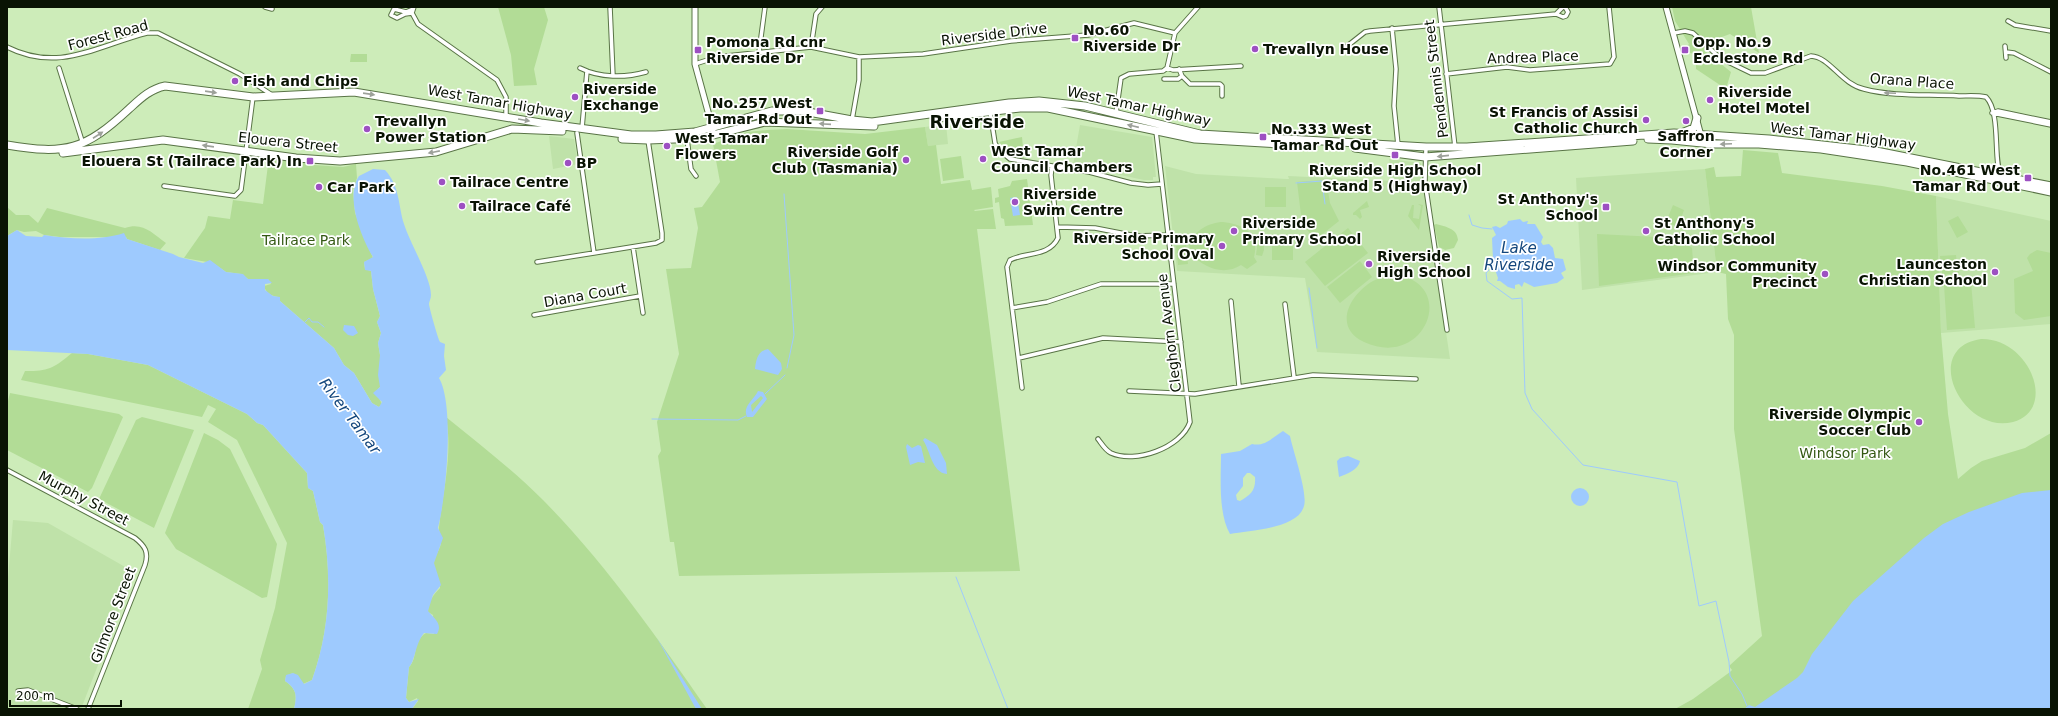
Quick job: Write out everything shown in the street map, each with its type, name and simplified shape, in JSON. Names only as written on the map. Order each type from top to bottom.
[{"type":"highway","name":"West Tamar Highway","points":[[7,150],[49,154],[82,147],[106,130],[146,94],[161,87],[256,97],[354,92],[506,117],[579,131],[648,140],[687,139],[714,136],[765,122],[872,126],[990,111],[1020,108],[1048,108],[1205,140],[1372,149],[1425,157],[1651,139],[1703,143],[1773,145],[1907,162],[2051,192]]},
{"type":"highway","name":"West Tamar Highway","points":[[509,129],[543,129],[656,135],[695,132],[757,114],[789,110],[872,122],[1030,102],[1064,103],[1116,113],[1200,134],[1398,146],[1455,148],[1676,133],[1769,139],[1876,151],[2051,186]]},
{"type":"highway","points":[[1115,122],[1116,113]]},
{"type":"highway","points":[[506,117],[509,129]]},
{"type":"highway","points":[[1676,133],[1693,129],[1697,118]]},
{"type":"highway","name":"Elouera Street","points":[[82,147],[163,140],[308,159],[350,160],[436,152],[509,129]]},
{"type":"highway","name":"West Tamar Highway","points":[[7,145],[50,150],[82,147]]},
{"type":"main road","points":[[695,7],[695,64],[714,136]]},
{"type":"main road","points":[[1666,7],[1703,143]]},
{"type":"street","points":[[265,7],[272,10]]},
{"type":"street","points":[[610,7],[613,76]]},
{"type":"street","points":[[760,52],[765,7]]},
{"type":"street","points":[[810,47],[816,14],[822,7]]},
{"type":"street","points":[[1167,68],[1175,33],[1198,7]]},
{"type":"street","name":"Pendennis Street","points":[[1438,7],[1455,148]]},
{"type":"street","points":[[1346,48],[1365,32],[1440,23],[1556,14],[1563,17],[1566,16],[1568,12],[1564,7],[1556,14]]},
{"type":"street","name":"Andrea Place","points":[[1446,74],[1507,67],[1530,70],[1610,64],[1614,57],[1609,7]]},
{"type":"street","points":[[394,9],[406,12],[413,10],[397,18],[392,17],[391,13],[394,9]]},
{"type":"street","points":[[413,10],[418,24],[497,80],[506,97],[506,117]]},
{"type":"street","points":[[2008,21],[2015,25],[2051,31]]},
{"type":"street","name":"Riverside Drive","points":[[695,64],[717,57],[810,47],[859,57],[923,54],[1011,41],[1088,35],[1134,23],[1175,33]]},
{"type":"street","points":[[1392,28],[1396,69],[1394,110],[1398,146]]},
{"type":"street","name":"Orana Place","points":[[1674,33],[1685,31],[1693,33],[1720,58],[1751,73],[1765,73],[1803,58],[1816,56],[1826,62],[1850,84],[1873,91],[1986,98],[1990,104],[1997,136],[1997,165],[1999,173],[2003,176]]},
{"type":"street","name":"Forest Road","points":[[7,47],[33,58],[57,59],[73,56],[147,33],[158,33],[196,50],[261,87],[272,96]]},
{"type":"street","points":[[2005,46],[2006,58]]},
{"type":"street","points":[[2006,52],[2014,53],[2051,72]]},
{"type":"street","points":[[852,120],[859,80],[859,57]]},
{"type":"street","points":[[1116,113],[1122,76],[1163,71],[1167,68],[1179,69],[1241,66]]},
{"type":"street","points":[[59,68],[82,147]]},
{"type":"street","points":[[580,68],[587,72],[613,76],[646,72]]},
{"type":"street","points":[[1179,69],[1182,76],[1190,84],[1220,84],[1222,86],[1222,96]]},
{"type":"street","points":[[587,72],[579,131],[594,253]]},
{"type":"street","points":[[1164,79],[1178,79],[1182,76]]},
{"type":"street","points":[[164,186],[235,196],[238,194],[241,190],[246,151],[256,97],[261,87]]},
{"type":"street","points":[[990,111],[995,143],[1005,156],[1014,160],[1096,174],[1148,186],[1162,184]]},
{"type":"street","points":[[1992,113],[1998,111],[2051,124]]},
{"type":"street","name":"Cleghorn Avenue","points":[[1098,439],[1107,450],[1125,456],[1152,452],[1172,444],[1183,435],[1190,422],[1156,131]]},
{"type":"street","points":[[687,139],[691,169],[696,176]]},
{"type":"street","points":[[537,262],[659,242],[663,237],[648,140]]},
{"type":"street","points":[[1426,147],[1426,186],[1447,330]]},
{"type":"street","points":[[1988,173],[1993,171],[1997,165]]},
{"type":"street","points":[[1022,388],[1007,263],[1014,258],[1031,255],[1053,245],[1058,238],[1058,227],[1051,175],[1052,167]]},
{"type":"street","points":[[1058,227],[1095,228],[1136,236],[1168,235]]},
{"type":"street","points":[[632,247],[643,314]]},
{"type":"street","points":[[1012,308],[1047,302],[1102,284],[1174,284]]},
{"type":"street","name":"Diana Court","points":[[534,315],[640,296]]},
{"type":"street","points":[[1231,301],[1239,386]]},
{"type":"street","points":[[1285,304],[1294,377]]},
{"type":"street","points":[[1018,358],[1103,338],[1181,342]]},
{"type":"street","points":[[1129,391],[1195,394],[1294,377],[1325,375],[1416,379]]},
{"type":"street","name":"Murphy Street","points":[[7,470],[135,538],[143,544],[147,550]]},
{"type":"street","name":"Gilmore Street","points":[[88,709],[145,565],[147,550]]},
{"type":"street","points":[[18,691],[28,690],[77,709]]},
{"type":"shaded area","points":[[946,124],[948,144],[928,146],[925,127]]},
{"type":"shaded area","points":[[1080,125],[1152,137],[1156,177],[1153,177],[1153,180],[1144,180],[1073,165]]},
{"type":"shaded area","points":[[549,136],[574,139],[578,164],[553,169]]},
{"type":"shaded area","name":"Riverside High School","points":[[1389,159],[1421,163],[1450,359],[1317,352],[1305,278],[1177,271],[1165,166],[1196,174],[1286,179],[1289,179],[1288,176],[1394,181]]},
{"type":"shaded area","name":"St Anthony's Catholic School","points":[[1705,169],[1717,272],[1582,290],[1576,178]]},
{"type":"shaded area","name":"Launceston Christian School","points":[[1936,196],[2051,221],[2051,324],[1941,333]]},
{"type":"shaded area","points":[[13,520],[48,523],[134,572],[81,709],[7,709],[7,590]]},
{"type":"green space","points":[[498,7],[544,7],[548,20],[534,69],[537,85],[514,86],[511,55]]},
{"type":"green space","points":[[1672,7],[1751,7],[1759,53],[1730,34],[1711,41],[1705,51],[1731,72],[1726,89],[1696,69],[1696,65],[1702,66],[1696,55],[1688,52],[1687,46],[1689,44],[1675,21]]},
{"type":"green space","points":[[351,54],[367,54],[367,62],[350,62]]},
{"type":"green space","points":[[925,127],[928,146],[936,145],[941,184],[970,180],[972,190],[991,187],[993,207],[974,210],[993,209],[996,229],[977,229],[1020,571],[679,576],[674,542],[670,542],[658,456],[661,451],[657,422],[679,354],[666,269],[691,268],[698,228],[694,208],[702,207],[720,182],[713,144],[747,132],[767,130],[787,129],[865,134]]},
{"type":"green space","points":[[1022,137],[1024,158],[1009,153],[999,142]]},
{"type":"green space","name":"Windsor Park","points":[[1743,150],[1778,153],[1782,173],[1882,186],[1936,196],[1941,333],[1948,414],[1958,479],[1982,461],[2025,448],[2051,433],[2051,709],[1675,709],[1693,699],[1730,672],[1732,670],[1729,666],[1762,636],[1734,429],[1734,335],[1728,319],[1726,274],[1717,272],[1705,169],[1714,167],[1716,177],[1741,176]]},
{"type":"green space","points":[[961,156],[964,178],[943,181],[940,159]]},
{"type":"green space","name":"Tailrace Park","points":[[269,157],[314,165],[343,167],[356,164],[357,178],[353,190],[355,213],[373,258],[364,262],[365,269],[371,271],[373,289],[380,316],[377,322],[381,333],[378,343],[380,355],[380,387],[378,389],[379,398],[382,404],[379,407],[372,403],[354,373],[344,365],[334,348],[280,301],[278,297],[267,292],[264,286],[271,284],[268,279],[248,279],[241,274],[226,272],[213,263],[184,258],[205,228],[208,216],[230,219],[233,200],[263,204]]},
{"type":"green space","name":"Riverside Swim Centre","points":[[1027,179],[1033,225],[1005,226],[1004,219],[1001,218],[999,202],[995,203],[995,198],[999,197],[998,189],[1010,186],[1012,181]]},
{"type":"green space","points":[[1323,180],[1327,185],[1330,203],[1339,221],[1315,240],[1302,223],[1297,182]]},
{"type":"green space","points":[[1265,187],[1286,187],[1286,207],[1265,207]]},
{"type":"green space","points":[[1367,201],[1369,207],[1360,210],[1362,217],[1360,219],[1356,215],[1353,215],[1353,213]]},
{"type":"green space","points":[[1418,204],[1423,205],[1419,230],[1408,216],[1412,205],[1414,205],[1413,218],[1419,219],[1421,206]]},
{"type":"green space","points":[[1673,205],[1684,210],[1678,227],[1666,222]]},
{"type":"green space","points":[[7,207],[16,215],[29,215],[38,223],[47,208],[125,228],[137,226],[142,227],[152,232],[166,243],[160,250],[127,239],[126,237],[60,237],[44,235],[36,231],[24,232],[17,230],[7,236]]},
{"type":"green space","points":[[1958,216],[1968,232],[1957,238],[1948,221]]},
{"type":"green space","name":"Riverside Primary School Oval","points":[[1218,222],[1238,225],[1244,228],[1249,231],[1255,241],[1254,257],[1257,262],[1247,269],[1241,265],[1228,270],[1214,269],[1208,267],[1191,254],[1189,245],[1191,240],[1198,232],[1203,228]]},
{"type":"green space","points":[[1436,224],[1447,227],[1456,233],[1458,240],[1454,248],[1445,250],[1439,247],[1434,225]]},
{"type":"green space","points":[[1348,228],[1368,253],[1325,286],[1305,262]]},
{"type":"green space","points":[[1597,234],[1677,238],[1692,248],[1694,273],[1599,286]]},
{"type":"green space","points":[[1293,237],[1293,260],[1272,260],[1272,238]]},
{"type":"green space","points":[[1258,239],[1264,240],[1264,250],[1262,256],[1256,255]]},
{"type":"green space","points":[[1186,245],[1188,264],[1178,265],[1176,246]]},
{"type":"green space","points":[[2037,250],[2051,253],[2051,316],[2024,320],[2015,313],[2014,279],[2033,271],[2027,258],[2030,254]]},
{"type":"green space","points":[[1956,255],[1957,263],[1941,265],[1940,256]]},
{"type":"green space","points":[[1360,261],[1372,277],[1340,303],[1327,287]]},
{"type":"green space","points":[[1958,265],[1959,273],[1942,275],[1942,267]]},
{"type":"green space","points":[[1397,275],[1416,282],[1426,294],[1429,308],[1426,323],[1417,336],[1403,345],[1385,348],[1364,342],[1354,336],[1349,328],[1347,320],[1348,311],[1352,302],[1357,294],[1373,281]]},
{"type":"green space","points":[[1971,282],[1975,328],[1947,330],[1944,285]]},
{"type":"green space","points":[[1981,339],[1998,342],[2013,350],[2025,362],[2032,376],[2036,390],[2034,404],[2027,415],[2013,422],[1994,423],[1978,416],[1964,404],[1955,389],[1951,373],[1953,358],[1963,346]]},
{"type":"green space","points":[[72,353],[88,354],[148,365],[247,414],[257,423],[263,425],[307,473],[308,488],[313,491],[320,522],[323,525],[328,565],[328,604],[323,642],[312,680],[303,684],[293,673],[286,676],[285,681],[292,687],[296,697],[294,709],[248,709],[262,669],[260,660],[275,608],[287,543],[237,440],[208,422],[216,409],[208,405],[202,417],[21,380],[25,371],[40,371],[51,368]]},
{"type":"green space","points":[[10,393],[119,414],[123,417],[92,488],[88,492],[7,450],[7,405]]},
{"type":"green space","points":[[142,417],[194,430],[154,528],[99,499],[136,420]]},
{"type":"green space","points":[[446,417],[520,478],[566,524],[629,601],[669,654],[707,709],[412,709],[418,701],[417,698],[409,702],[406,698],[409,667],[412,664],[417,645],[422,636],[426,633],[434,634],[433,615],[428,612],[428,608],[431,599],[440,588],[434,562],[440,547],[441,540],[439,529],[447,472],[448,431]]},
{"type":"green space","points":[[204,433],[218,440],[230,449],[277,544],[267,597],[262,598],[176,549],[165,533]]},
{"type":"water","name":"River Tamar","points":[[373,169],[385,170],[390,176],[396,189],[404,224],[428,279],[431,296],[429,304],[437,335],[440,342],[445,344],[444,356],[446,370],[439,378],[444,391],[447,409],[448,452],[444,496],[438,528],[443,538],[434,563],[441,585],[433,595],[428,611],[437,621],[439,630],[437,634],[424,633],[419,642],[413,661],[409,667],[406,698],[409,702],[419,699],[412,709],[294,709],[296,697],[292,687],[285,681],[286,675],[293,673],[298,675],[304,684],[312,680],[323,642],[328,604],[328,565],[323,525],[320,522],[313,491],[308,488],[307,473],[263,425],[257,423],[247,414],[148,365],[88,354],[7,350],[7,236],[17,230],[26,236],[42,237],[44,235],[64,238],[95,238],[114,236],[124,233],[127,239],[179,257],[203,263],[210,260],[226,272],[243,274],[248,279],[268,279],[272,283],[265,284],[265,290],[273,296],[280,297],[280,301],[334,348],[344,365],[354,373],[372,403],[379,407],[382,402],[373,393],[380,387],[378,375],[380,355],[378,343],[381,333],[377,322],[380,316],[373,289],[371,271],[365,270],[364,262],[373,257],[364,239],[356,217],[354,206],[355,185],[359,176]]},
{"type":"water","points":[[1017,197],[1020,215],[1013,216],[1010,198]]},
{"type":"water","name":"Lake Riverside","points":[[1520,219],[1523,222],[1528,221],[1527,224],[1535,224],[1543,237],[1541,242],[1543,245],[1549,244],[1553,248],[1555,258],[1563,259],[1566,270],[1561,273],[1564,278],[1557,283],[1534,287],[1524,282],[1522,287],[1519,284],[1515,285],[1515,289],[1508,287],[1500,281],[1497,281],[1498,278],[1493,264],[1489,268],[1487,267],[1493,259],[1492,238],[1496,235],[1492,227],[1496,226],[1500,228],[1507,224],[1508,221]]},
{"type":"water","points":[[344,325],[354,326],[358,333],[353,336],[348,335],[343,330]]},
{"type":"water","points":[[768,349],[781,363],[782,369],[778,375],[755,369],[758,356]]},
{"type":"water","points":[[758,391],[763,392],[767,399],[753,417],[747,417],[747,406]],"holes":[[[761,396],[763,398],[752,412],[751,405]]]},
{"type":"water","points":[[1283,431],[1290,436],[1302,482],[1305,500],[1300,514],[1293,520],[1283,524],[1230,534],[1226,526],[1222,506],[1221,454],[1240,451],[1252,444],[1257,445],[1265,443]],"holes":[[[1247,473],[1250,473],[1255,477],[1254,489],[1244,499],[1240,501],[1237,500],[1236,495],[1243,486],[1243,478]]]},
{"type":"water","points":[[925,438],[937,445],[946,463],[947,474],[938,470],[923,440]]},
{"type":"water","points":[[907,444],[912,448],[918,445],[921,446],[925,463],[918,462],[910,465],[906,447]]},
{"type":"water","points":[[1348,456],[1360,461],[1359,464],[1352,471],[1339,477],[1337,461],[1340,458]]},
{"type":"water","points":[[1580,488],[1586,491],[1589,497],[1586,503],[1580,506],[1574,503],[1571,497],[1574,491]]},
{"type":"water","points":[[2051,490],[2051,709],[1744,709],[1749,705],[1755,707],[1797,678],[1803,672],[1812,654],[1853,601],[1924,538],[1943,524],[1969,512],[2022,493]]},
{"type":"water","points":[[657,638],[702,709],[696,709]]},
{"type":"waterway","points":[[1296,183],[1322,181],[1325,204]]},
{"type":"waterway","points":[[784,194],[794,335],[787,368]]},
{"type":"waterway","points":[[1469,215],[1472,225],[1492,229]]},
{"type":"waterway","points":[[1494,265],[1486,273],[1487,281],[1512,299],[1522,298],[1525,393],[1532,409],[1583,465],[1677,482],[1699,606],[1716,601],[1729,662],[1730,676],[1742,694],[1747,706]]},
{"type":"waterway","points":[[1309,288],[1317,348]]},
{"type":"waterway","points":[[304,323],[309,318],[312,322],[318,322],[324,327]]},
{"type":"waterway","points":[[765,394],[785,375]]},
{"type":"waterway","points":[[652,419],[738,420],[746,416]]},
{"type":"waterway","points":[[956,577],[1008,709]]},
{"type":"place","name":"No.60 Riverside Dr","points":[[1075,38]]},
{"type":"place","name":"Trevallyn House","points":[[1255,49]]},
{"type":"place","name":"Pomona Rd cnr Riverside Dr","points":[[698,50]]},
{"type":"place","name":"Opp. No.9 Ecclestone Rd","points":[[1685,50]]},
{"type":"place","name":"Fish and Chips","points":[[235,81]]},
{"type":"place","name":"Riverside Exchange","points":[[575,97]]},
{"type":"place","name":"Riverside Hotel Motel","points":[[1710,100]]},
{"type":"place","name":"No.257 West Tamar Rd Out","points":[[820,111]]},
{"type":"place","name":"St Francis of Assisi Catholic Church","points":[[1646,120]]},
{"type":"place","name":"Saffron Corner","points":[[1686,121]]},
{"type":"place","name":"Trevallyn Power Station","points":[[367,129]]},
{"type":"place","name":"No.333 West Tamar Rd Out","points":[[1263,137]]},
{"type":"place","name":"West Tamar Flowers","points":[[667,146]]},
{"type":"place","name":"Riverside High School Stand 5 (Highway)","points":[[1395,155]]},
{"type":"place","name":"West Tamar Council Chambers","points":[[983,159]]},
{"type":"place","name":"Riverside Golf Club (Tasmania)","points":[[906,160]]},
{"type":"place","name":"Elouera St (Tailrace Park) In","points":[[310,161]]},
{"type":"place","name":"BP","points":[[568,163]]},
{"type":"place","name":"No.461 West Tamar Rd Out","points":[[2028,178]]},
{"type":"place","name":"Tailrace Centre","points":[[442,182]]},
{"type":"place","name":"Car Park","points":[[319,187]]},
{"type":"place","name":"Riverside Swim Centre","points":[[1015,202]]},
{"type":"place","name":"Tailrace Café","points":[[462,206]]},
{"type":"place","name":"St Anthony's School","points":[[1606,207]]},
{"type":"place","name":"Riverside Primary School","points":[[1234,231]]},
{"type":"place","name":"St Anthony's Catholic School","points":[[1646,231]]},
{"type":"place","name":"Riverside Primary School Oval","points":[[1222,246]]},
{"type":"place","name":"Riverside High School","points":[[1369,264]]},
{"type":"place","name":"Launceston Christian School","points":[[1995,272]]},
{"type":"place","name":"Windsor Community Precinct","points":[[1825,274]]},
{"type":"place","name":"Riverside Olympic Soccer Club","points":[[1919,422]]},
{"type":"district","name":"Riverside","points":[[977,121]]}]
